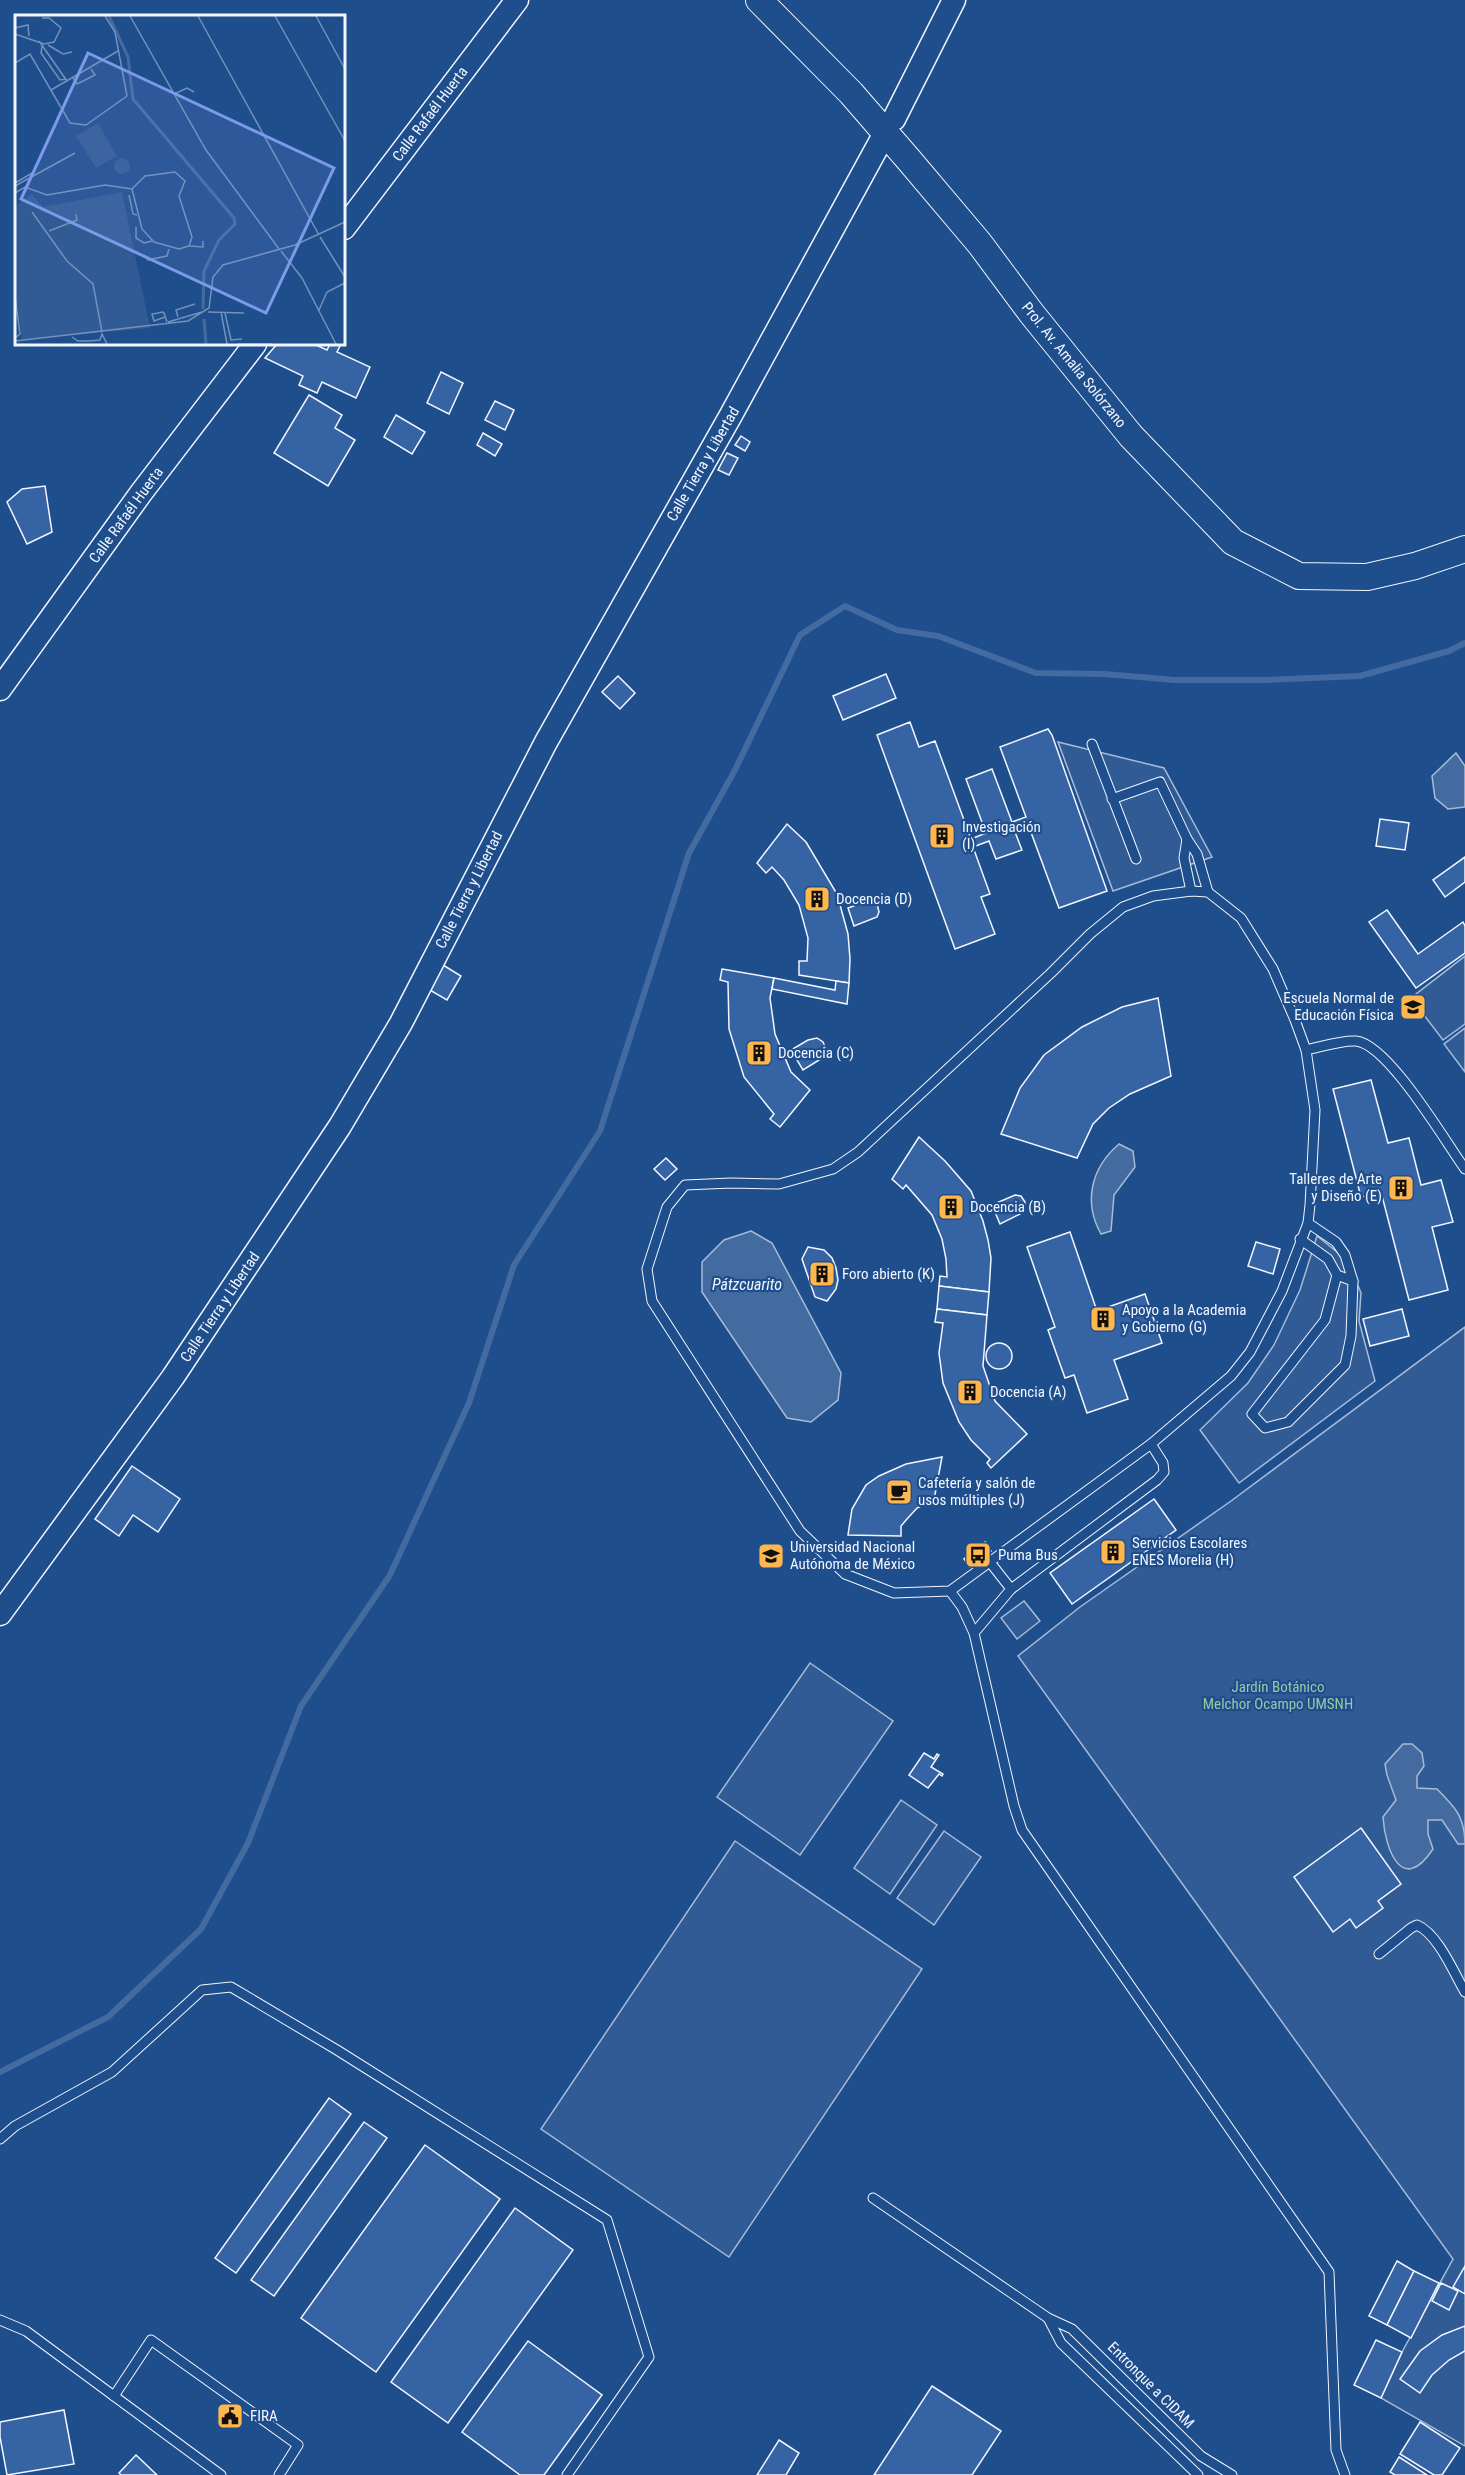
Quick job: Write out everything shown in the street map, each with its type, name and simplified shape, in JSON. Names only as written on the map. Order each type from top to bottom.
[{"type":"main road","name":"Prol. Av. Amalia Solórzano","points":[[759,0],[850,93],[889,126],[977,216],[1059,325],[1219,519],[1233,542],[1299,576],[1366,577],[1415,566],[1465,549]]},
{"type":"main road","points":[[782,0],[828,46],[889,126]]},
{"type":"main road","name":"Prol. Av. Amalia Solórzano","points":[[1219,519],[1245,535],[1307,564],[1366,564],[1413,554],[1465,536]]},
{"type":"street","name":"Calle Rafaél Huerta","points":[[345,227],[517,0]]},
{"type":"street","name":"Calle Tierra y Libertad","points":[[1,1611],[173,1377],[340,1126],[401,1023],[546,742],[731,415],[889,126],[954,0]]},
{"type":"street","name":"Calle Rafaél Huerta","points":[[0,689],[141,493],[254,345]]},
{"type":"lane","points":[[1092,744],[1136,859]]},
{"type":"lane","points":[[1112,799],[1160,782],[1187,839],[1197,854],[1208,892]]},
{"type":"lane","points":[[1187,839],[1184,858],[1191,891]]},
{"type":"lane","points":[[1191,891],[1208,892],[1241,918],[1273,969],[1306,1050],[1315,1110],[1308,1223],[1282,1291],[1250,1352],[1231,1376],[1151,1444],[950,1591],[894,1593],[845,1574],[800,1531],[652,1301],[647,1269],[668,1207],[685,1185],[779,1184],[833,1169],[858,1152],[1051,973],[1089,934],[1122,906],[1154,896],[1191,891]]},
{"type":"lane","points":[[1306,1050],[1355,1041],[1371,1045],[1394,1067],[1465,1168]]},
{"type":"lane","points":[[1308,1223],[1336,1242],[1345,1255],[1353,1281],[1351,1336],[1345,1365],[1288,1422],[1265,1428],[1252,1414],[1325,1320],[1337,1275]]},
{"type":"lane","points":[[1300,1239],[1328,1259],[1337,1275],[1353,1281]]},
{"type":"lane","points":[[974,1633],[1011,1589],[1157,1480],[1164,1472],[1163,1463],[1151,1444]]},
{"type":"lane","points":[[989,1561],[1011,1589]]},
{"type":"lane","points":[[950,1591],[962,1607],[974,1633],[1014,1806],[1022,1830],[1329,2272],[1336,2450],[1346,2475]]},
{"type":"lane","points":[[1379,1954],[1411,1928],[1417,1925],[1423,1927],[1434,1939],[1465,1992]]},
{"type":"lane","points":[[0,2139],[15,2126],[112,2072],[202,1990],[231,1987],[337,2050],[607,2220],[649,2357],[567,2475]]},
{"type":"lane","name":"Entronque a CIDAM","points":[[873,2198],[1048,2318],[1072,2329],[1201,2456],[1232,2475]]},
{"type":"lane","name":"Entronque a CIDAM","points":[[1048,2318],[1060,2343],[1198,2475]]},
{"type":"lane","points":[[0,2320],[26,2331],[221,2475]]},
{"type":"lane","points":[[114,2396],[151,2340],[298,2445],[279,2475]]},
{"type":"shaded area","points":[[1058,742],[1164,768],[1212,857],[1113,891]]},
{"type":"shaded area","points":[[1465,956],[1465,1024],[1443,1040],[1411,998]]},
{"type":"shaded area","points":[[1465,1028],[1465,1072],[1444,1044]]},
{"type":"shaded area","points":[[1317,1236],[1347,1260],[1361,1293],[1359,1321],[1375,1381],[1239,1483],[1200,1430],[1248,1383],[1274,1345],[1300,1290]]},
{"type":"shaded area","name":"Jardín Botánico Melchor Ocampo UMSNH","points":[[1465,1327],[1465,2446],[1381,2398],[1402,2352],[1453,2259],[1018,1656],[1080,1607],[1231,1501]]},
{"type":"shaded area","points":[[1024,1601],[1040,1621],[1017,1639],[1001,1618]]},
{"type":"shaded area","points":[[810,1663],[893,1721],[800,1855],[717,1797]]},
{"type":"shaded area","points":[[901,1800],[937,1825],[890,1894],[854,1868]]},
{"type":"shaded area","points":[[944,1831],[981,1857],[934,1925],[897,1898]]},
{"type":"shaded area","points":[[735,1841],[922,1969],[729,2257],[541,2129]]},
{"type":"water","points":[[1456,753],[1465,766],[1465,807],[1448,809],[1435,798],[1432,776]]},
{"type":"water","points":[[1119,1144],[1133,1151],[1135,1167],[1114,1195],[1111,1231],[1101,1234],[1092,1210],[1093,1186],[1102,1164]]},
{"type":"water","name":"Pátzcuarito","points":[[751,1231],[772,1243],[841,1373],[838,1400],[811,1422],[787,1418],[702,1292],[702,1262],[724,1240]]},
{"type":"water","points":[[1403,1744],[1412,1744],[1422,1753],[1424,1766],[1417,1776],[1417,1788],[1437,1789],[1458,1813],[1465,1835],[1465,1844],[1458,1844],[1442,1820],[1428,1820],[1428,1834],[1433,1849],[1422,1862],[1412,1868],[1404,1868],[1397,1863],[1387,1842],[1383,1817],[1396,1800],[1385,1764]]},
{"type":"building","points":[[276,345],[316,345],[327,350],[330,345],[340,345],[337,352],[370,367],[356,398],[322,382],[317,393],[299,385],[303,376],[265,358]]},
{"type":"building","points":[[441,372],[463,383],[449,414],[427,403]]},
{"type":"building","points":[[309,395],[342,415],[335,428],[355,440],[328,486],[274,453]]},
{"type":"building","points":[[495,401],[514,410],[505,430],[485,420]]},
{"type":"building","points":[[396,415],[425,432],[412,454],[384,437]]},
{"type":"building","points":[[483,433],[502,444],[495,456],[477,445]]},
{"type":"building","points":[[741,436],[750,442],[745,451],[735,445]]},
{"type":"building","points":[[727,453],[738,458],[729,475],[718,470]]},
{"type":"building","points":[[45,486],[52,532],[27,544],[7,502],[22,489]]},
{"type":"building","points":[[886,674],[896,698],[843,720],[833,696]]},
{"type":"building","points":[[618,676],[635,693],[620,709],[602,692]]},
{"type":"building","name":"Investigación (I)","points":[[910,722],[919,747],[935,741],[971,839],[986,833],[966,779],[992,769],[1012,822],[1026,817],[1000,747],[1048,729],[1107,891],[1059,908],[1029,827],[1015,832],[1022,850],[996,859],[989,841],[973,847],[990,894],[981,897],[995,934],[955,949],[877,735]]},
{"type":"building","points":[[1380,819],[1409,823],[1405,850],[1376,846]]},
{"type":"building","name":"Docencia (D)","points":[[787,824],[806,842],[837,894],[848,934],[849,983],[799,975],[799,961],[807,961],[808,938],[799,905],[784,880],[772,867],[766,873],[757,863]]},
{"type":"building","points":[[1465,857],[1465,882],[1445,897],[1433,880]]},
{"type":"building","points":[[870,900],[877,904],[879,912],[877,917],[854,926],[848,908]]},
{"type":"building","points":[[1387,910],[1418,954],[1463,922],[1465,953],[1416,988],[1369,922]]},
{"type":"building","points":[[443,965],[461,976],[447,1000],[428,989]]},
{"type":"building","name":"Docencia (C)","points":[[722,969],[774,978],[770,998],[775,1034],[791,1072],[810,1090],[780,1127],[770,1119],[774,1114],[744,1077],[729,1029],[728,982],[720,980]]},
{"type":"building","points":[[774,978],[835,990],[836,981],[849,983],[847,1004],[772,989]]},
{"type":"building","points":[[1158,998],[1171,1076],[1130,1094],[1109,1108],[1093,1124],[1077,1158],[1001,1134],[1020,1088],[1044,1055],[1082,1027],[1122,1007]]},
{"type":"building","points":[[817,1038],[823,1042],[826,1049],[824,1057],[803,1070],[791,1050],[808,1040]]},
{"type":"building","name":"Talleres de Arte y Diseño (E)","points":[[1371,1080],[1388,1143],[1409,1138],[1421,1185],[1441,1180],[1453,1222],[1432,1227],[1448,1290],[1409,1300],[1381,1192],[1361,1197],[1333,1089]]},
{"type":"building","name":"Docencia (B)","points":[[919,1137],[945,1161],[971,1191],[988,1240],[991,1258],[989,1292],[939,1286],[940,1276],[947,1277],[946,1259],[942,1239],[932,1215],[906,1185],[903,1189],[892,1179]]},
{"type":"building","points":[[666,1158],[677,1169],[665,1180],[654,1169]]},
{"type":"building","points":[[1015,1195],[1021,1196],[1025,1202],[1024,1212],[1000,1224],[992,1205]]},
{"type":"building","name":"Apoyo a la Academia y Gobierno (G)","points":[[1070,1232],[1097,1311],[1145,1294],[1162,1343],[1114,1360],[1128,1399],[1087,1413],[1074,1375],[1065,1378],[1048,1330],[1055,1327],[1027,1247]]},
{"type":"building","points":[[1256,1242],[1280,1249],[1273,1274],[1248,1266]]},
{"type":"building","name":"Foro abierto (K)","points":[[808,1247],[824,1250],[832,1258],[836,1268],[838,1280],[836,1289],[827,1301],[815,1297],[802,1259]]},
{"type":"building","points":[[939,1286],[989,1292],[987,1315],[937,1309]]},
{"type":"building","name":"Docencia (A)","points":[[937,1309],[987,1315],[983,1366],[995,1401],[1027,1434],[991,1468],[987,1463],[990,1459],[971,1440],[959,1422],[943,1383],[939,1353],[943,1323],[935,1322]]},
{"type":"building","points":[[1402,1309],[1409,1336],[1370,1346],[1363,1319]]},
{"type":"building","points":[[999,1343],[1008,1347],[1012,1356],[1008,1365],[999,1369],[990,1365],[986,1356],[990,1347]]},
{"type":"building","name":"Cafetería y salón de usos múltiples (J)","points":[[942,1457],[934,1500],[917,1508],[901,1526],[901,1536],[848,1535],[852,1509],[866,1485],[879,1476],[906,1464]]},
{"type":"building","points":[[132,1466],[180,1499],[158,1532],[133,1515],[119,1536],[95,1519]]},
{"type":"building","name":"Servicios Escolares ENES Morelia (H)","points":[[1154,1499],[1176,1530],[1072,1604],[1050,1573]]},
{"type":"building","name":"Puma Bus","points":[[985,1542],[991,1551],[970,1567],[964,1559]]},
{"type":"building","points":[[924,1753],[934,1759],[937,1754],[939,1755],[931,1767],[943,1774],[942,1776],[939,1774],[928,1788],[909,1775]]},
{"type":"building","points":[[1361,1828],[1401,1884],[1378,1901],[1383,1908],[1356,1928],[1350,1919],[1333,1932],[1294,1877]]},
{"type":"building","points":[[329,2098],[351,2114],[236,2273],[215,2258]]},
{"type":"building","points":[[364,2122],[387,2138],[274,2296],[251,2280]]},
{"type":"building","points":[[425,2145],[500,2199],[376,2372],[301,2318]]},
{"type":"building","points":[[515,2208],[573,2250],[448,2423],[391,2382]]},
{"type":"building","points":[[1397,2261],[1414,2271],[1387,2325],[1369,2316]]},
{"type":"building","points":[[1465,2266],[1465,2294],[1453,2287]]},
{"type":"building","points":[[1414,2271],[1439,2283],[1411,2338],[1387,2325]]},
{"type":"building","points":[[1441,2283],[1458,2291],[1449,2310],[1432,2301]]},
{"type":"building","points":[[1465,2326],[1465,2351],[1449,2360],[1432,2375],[1420,2393],[1400,2379],[1420,2351],[1442,2335]]},
{"type":"building","points":[[1376,2340],[1402,2352],[1381,2398],[1354,2385]]},
{"type":"building","points":[[528,2341],[602,2395],[544,2475],[520,2475],[462,2432]]},
{"type":"building","points":[[932,2386],[1001,2431],[972,2475],[874,2475]]},
{"type":"building","points":[[64,2410],[74,2464],[7,2475],[0,2437],[0,2422]]},
{"type":"building","points":[[1420,2422],[1460,2448],[1442,2475],[1434,2475],[1400,2454]]},
{"type":"building","points":[[779,2440],[799,2453],[786,2475],[757,2475]]},
{"type":"building","points":[[136,2455],[157,2475],[121,2475],[119,2473]]},
{"type":"building","points":[[1399,2457],[1427,2475],[1395,2475],[1390,2472]]},
{"type":"waterway","points":[[0,2072],[108,2017],[201,1929],[248,1843],[301,1706],[390,1575],[469,1403],[514,1265],[600,1131],[689,853],[735,770],[800,635],[845,606],[897,630],[938,636],[1036,673],[1105,674],[1174,680],[1266,680],[1360,676],[1449,651],[1465,643]]},
{"type":"place","name":"Investigación (I)","points":[[942,836]]},
{"type":"place","name":"Docencia (D)","points":[[817,899]]},
{"type":"place","name":"Escuela Normal de Educación Física","points":[[1413,1007]]},
{"type":"place","name":"Docencia (C)","points":[[759,1053]]},
{"type":"place","name":"Talleres de Arte y Diseño (E)","points":[[1401,1188]]},
{"type":"place","name":"Docencia (B)","points":[[951,1207]]},
{"type":"place","name":"Foro abierto (K)","points":[[822,1274]]},
{"type":"place","name":"Apoyo a la Academia y Gobierno (G)","points":[[1103,1319]]},
{"type":"place","name":"Docencia (A)","points":[[970,1392]]},
{"type":"place","name":"Cafetería y salón de usos múltiples (J)","points":[[899,1492]]},
{"type":"place","name":"Servicios Escolares ENES Morelia (H)","points":[[1113,1552]]},
{"type":"place","name":"Puma Bus","points":[[978,1555]]},
{"type":"place","name":"Universidad Nacional Autónoma de México","points":[[771,1556]]},
{"type":"place","name":"FIRA","points":[[230,2416]]}]
